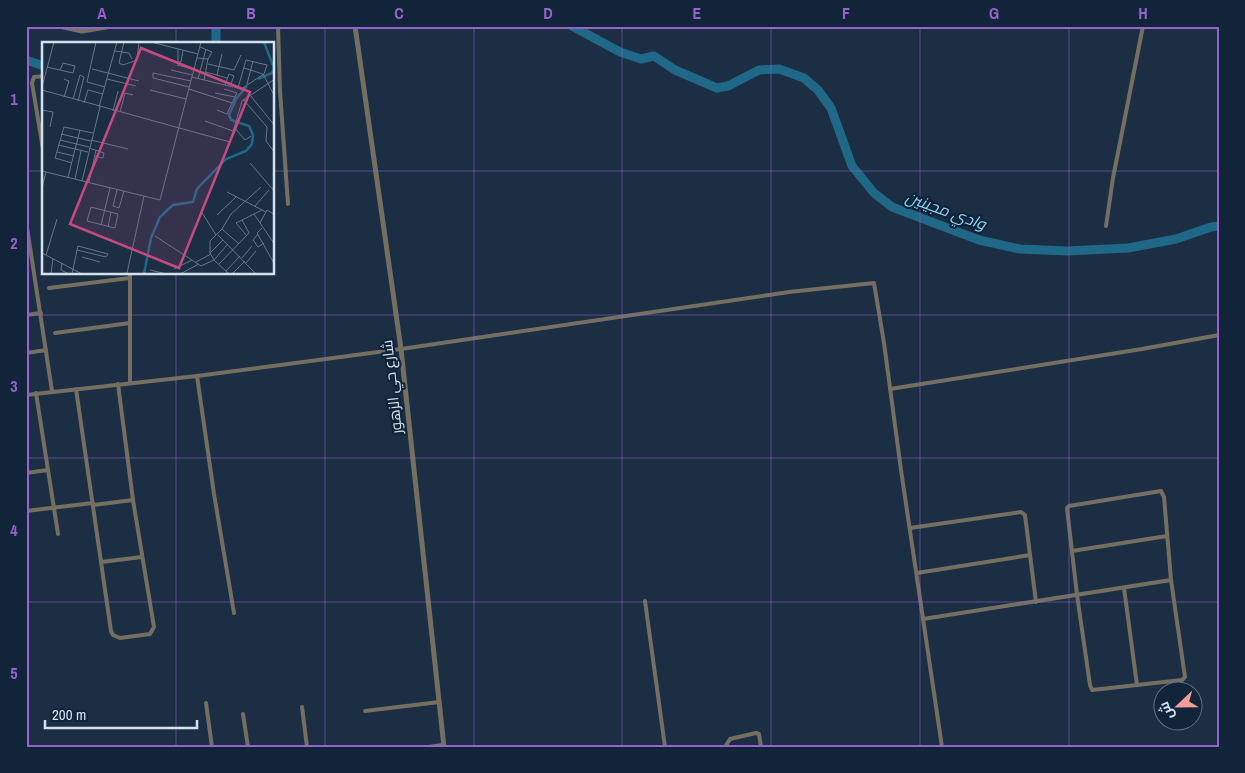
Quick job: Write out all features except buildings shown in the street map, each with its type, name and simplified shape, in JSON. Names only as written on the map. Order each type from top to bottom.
[{"type":"street","points":[[60,26],[82,31],[112,26]]},
{"type":"street","points":[[278,26],[280,90],[288,204]]},
{"type":"street","name":"شارع حي الزهور","points":[[355,26],[401,349],[443,746]]},
{"type":"street","points":[[1106,226],[1113,178],[1143,26]]},
{"type":"street","points":[[42,76],[34,77],[32,82],[42,143]]},
{"type":"street","points":[[26,221],[52,391]]},
{"type":"street","points":[[49,288],[130,276],[130,383]]},
{"type":"street","points":[[26,395],[197,376],[401,349],[789,292],[874,283],[942,747]]},
{"type":"street","points":[[26,314],[41,312]]},
{"type":"street","points":[[56,333],[130,324]]},
{"type":"street","points":[[890,389],[1219,335]]},
{"type":"street","points":[[26,353],[46,350]]},
{"type":"street","points":[[197,376],[234,613]]},
{"type":"street","points":[[76,388],[111,631],[113,635],[120,638],[150,634],[154,627],[133,500],[118,384]]},
{"type":"street","points":[[36,394],[58,534]]},
{"type":"street","points":[[26,473],[48,470]]},
{"type":"street","points":[[1160,491],[1164,494],[1171,580],[1186,677],[1182,680],[1091,689],[1072,551],[1068,507],[1160,491]]},
{"type":"street","points":[[26,511],[133,500]]},
{"type":"street","points":[[910,528],[1021,512],[1025,515],[1036,602]]},
{"type":"street","points":[[1072,551],[1167,536]]},
{"type":"street","points":[[917,573],[1030,555]]},
{"type":"street","points":[[101,562],[142,557]]},
{"type":"street","points":[[923,619],[1171,580]]},
{"type":"street","points":[[1124,588],[1137,685]]},
{"type":"street","points":[[645,601],[665,747]]},
{"type":"street","points":[[365,711],[439,702]]},
{"type":"street","points":[[206,703],[212,747]]},
{"type":"street","points":[[302,707],[307,747]]},
{"type":"street","points":[[243,714],[248,747]]},
{"type":"street","points":[[725,747],[730,739],[756,733],[759,734],[761,747]]},
{"type":"street","points":[[428,747],[443,746]]},
{"type":"waterway","name":"وادي مجينين","points":[[216,26],[216,42]]},
{"type":"waterway","name":"وادي مجينين","points":[[572,26],[620,52],[641,59],[654,56],[675,70],[717,88],[728,86],[759,70],[779,69],[804,78],[818,90],[831,108],[852,166],[874,193],[892,207],[979,240],[1020,249],[1067,251],[1128,248],[1176,239],[1219,226]]},
{"type":"waterway","name":"وادي مجينين","points":[[26,60],[42,65]]}]
